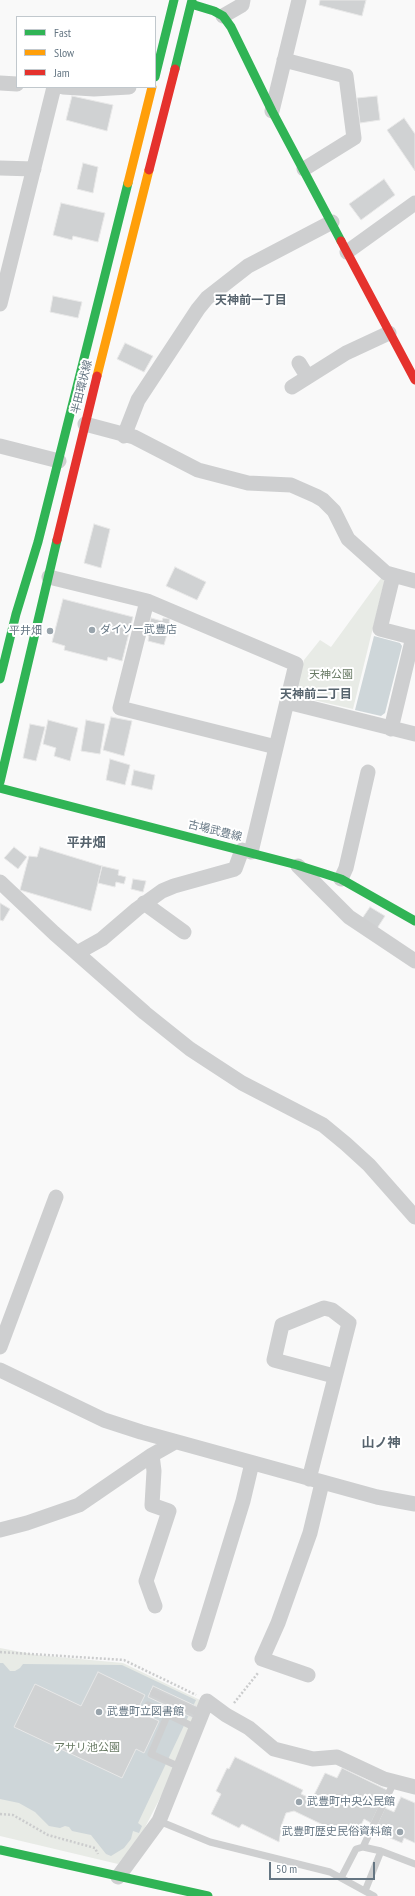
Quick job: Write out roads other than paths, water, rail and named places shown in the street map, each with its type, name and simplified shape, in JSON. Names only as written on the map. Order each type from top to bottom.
[{"type":"main road","name":"半田環状線","points":[[156,73],[174,0]]},
{"type":"main road","name":"半田環状線","points":[[0,782],[85,424],[191,2]]},
{"type":"main road","points":[[191,2],[223,16],[231,27],[272,111],[415,380]]},
{"type":"main road","name":"半田環状線","points":[[0,679],[4,645],[38,542],[152,88]]},
{"type":"main road","name":"古場武豊線","points":[[0,788],[297,865],[340,879],[415,921]]},
{"type":"main road","points":[[0,1850],[208,1896]]},
{"type":"street","points":[[223,16],[242,5],[244,0]]},
{"type":"street","points":[[272,111],[299,0]]},
{"type":"street","points":[[284,60],[346,76],[354,138],[304,169]]},
{"type":"street","points":[[0,83],[16,84]]},
{"type":"street","points":[[0,304],[54,88]]},
{"type":"street","points":[[78,88],[112,88]]},
{"type":"street","points":[[0,168],[34,169]]},
{"type":"street","points":[[347,252],[415,204]]},
{"type":"street","points":[[124,436],[138,400],[198,309],[207,298],[248,266],[332,222]]},
{"type":"street","points":[[292,387],[307,376],[346,353],[389,333]]},
{"type":"street","points":[[298,364],[307,376]]},
{"type":"street","points":[[85,424],[124,436],[134,437],[198,470],[248,483],[292,485],[316,496],[323,500],[334,511],[348,539],[386,573],[415,581]]},
{"type":"street","points":[[0,446],[59,461]]},
{"type":"street","points":[[391,729],[414,638],[380,629],[393,576]]},
{"type":"street","points":[[49,577],[147,601],[296,664],[276,747],[246,851],[235,869],[174,886],[162,891],[144,903],[102,939],[77,953]]},
{"type":"street","points":[[147,601],[120,708],[276,747]]},
{"type":"street","points":[[288,702],[415,734]]},
{"type":"street","points":[[340,879],[346,868],[368,772]]},
{"type":"street","points":[[297,865],[349,917],[415,961]]},
{"type":"street","points":[[0,882],[54,933],[145,1013],[190,1049],[242,1083],[323,1126],[369,1165],[415,1216]]},
{"type":"street","points":[[144,903],[184,932]]},
{"type":"street","points":[[0,1347],[56,1197]]},
{"type":"street","points":[[308,1675],[262,1659],[278,1623],[310,1533],[316,1481],[334,1376],[349,1322],[332,1310],[324,1308],[282,1325],[274,1360],[334,1376]]},
{"type":"street","points":[[0,1370],[104,1420],[175,1442],[316,1481],[377,1497],[415,1504]]},
{"type":"street","points":[[0,1530],[27,1523],[79,1505],[152,1455],[175,1442]]},
{"type":"street","points":[[152,1455],[154,1472],[152,1505],[169,1510],[146,1581],[155,1606]]},
{"type":"street","points":[[199,1644],[243,1501],[252,1463]]},
{"type":"street","points":[[118,1877],[159,1821],[201,1714],[226,1715],[249,1728],[274,1750],[313,1759],[338,1757],[394,1782],[415,1787]]},
{"type":"lane","points":[[154,1693],[201,1714]]},
{"type":"lane","points":[[173,1702],[151,1754],[180,1767]]},
{"type":"lane","points":[[148,1705],[167,1714],[201,1714]]},
{"type":"lane","points":[[363,1847],[394,1782]]},
{"type":"lane","points":[[159,1821],[210,1842],[330,1872],[374,1896]]},
{"type":"lane","points":[[341,1878],[356,1849],[363,1847],[381,1851],[415,1864]]},
{"type":"lane","points":[[365,1891],[381,1851]]},
{"type":"place","name":"ダイソー武豊店","points":[[92,630]]},
{"type":"place","name":"平井畑","points":[[50,631]]},
{"type":"place","name":"武豊町立図書館","points":[[99,1712]]},
{"type":"place","name":"武豊町中央公民館","points":[[299,1802]]},
{"type":"place","name":"武豊町歴史民俗資料館","points":[[400,1832]]},
{"type":"district","name":"天神前一丁目","points":[[251,301]]},
{"type":"district","name":"天神前二丁目","points":[[316,695]]},
{"type":"district","name":"平井畑","points":[[86,843]]},
{"type":"district","name":"山ノ神","points":[[381,1443]]},
{"type":"park label","name":"天神公園","points":[[331,675]]},
{"type":"park label","name":"アサリ池公園","points":[[87,1748]]}]
